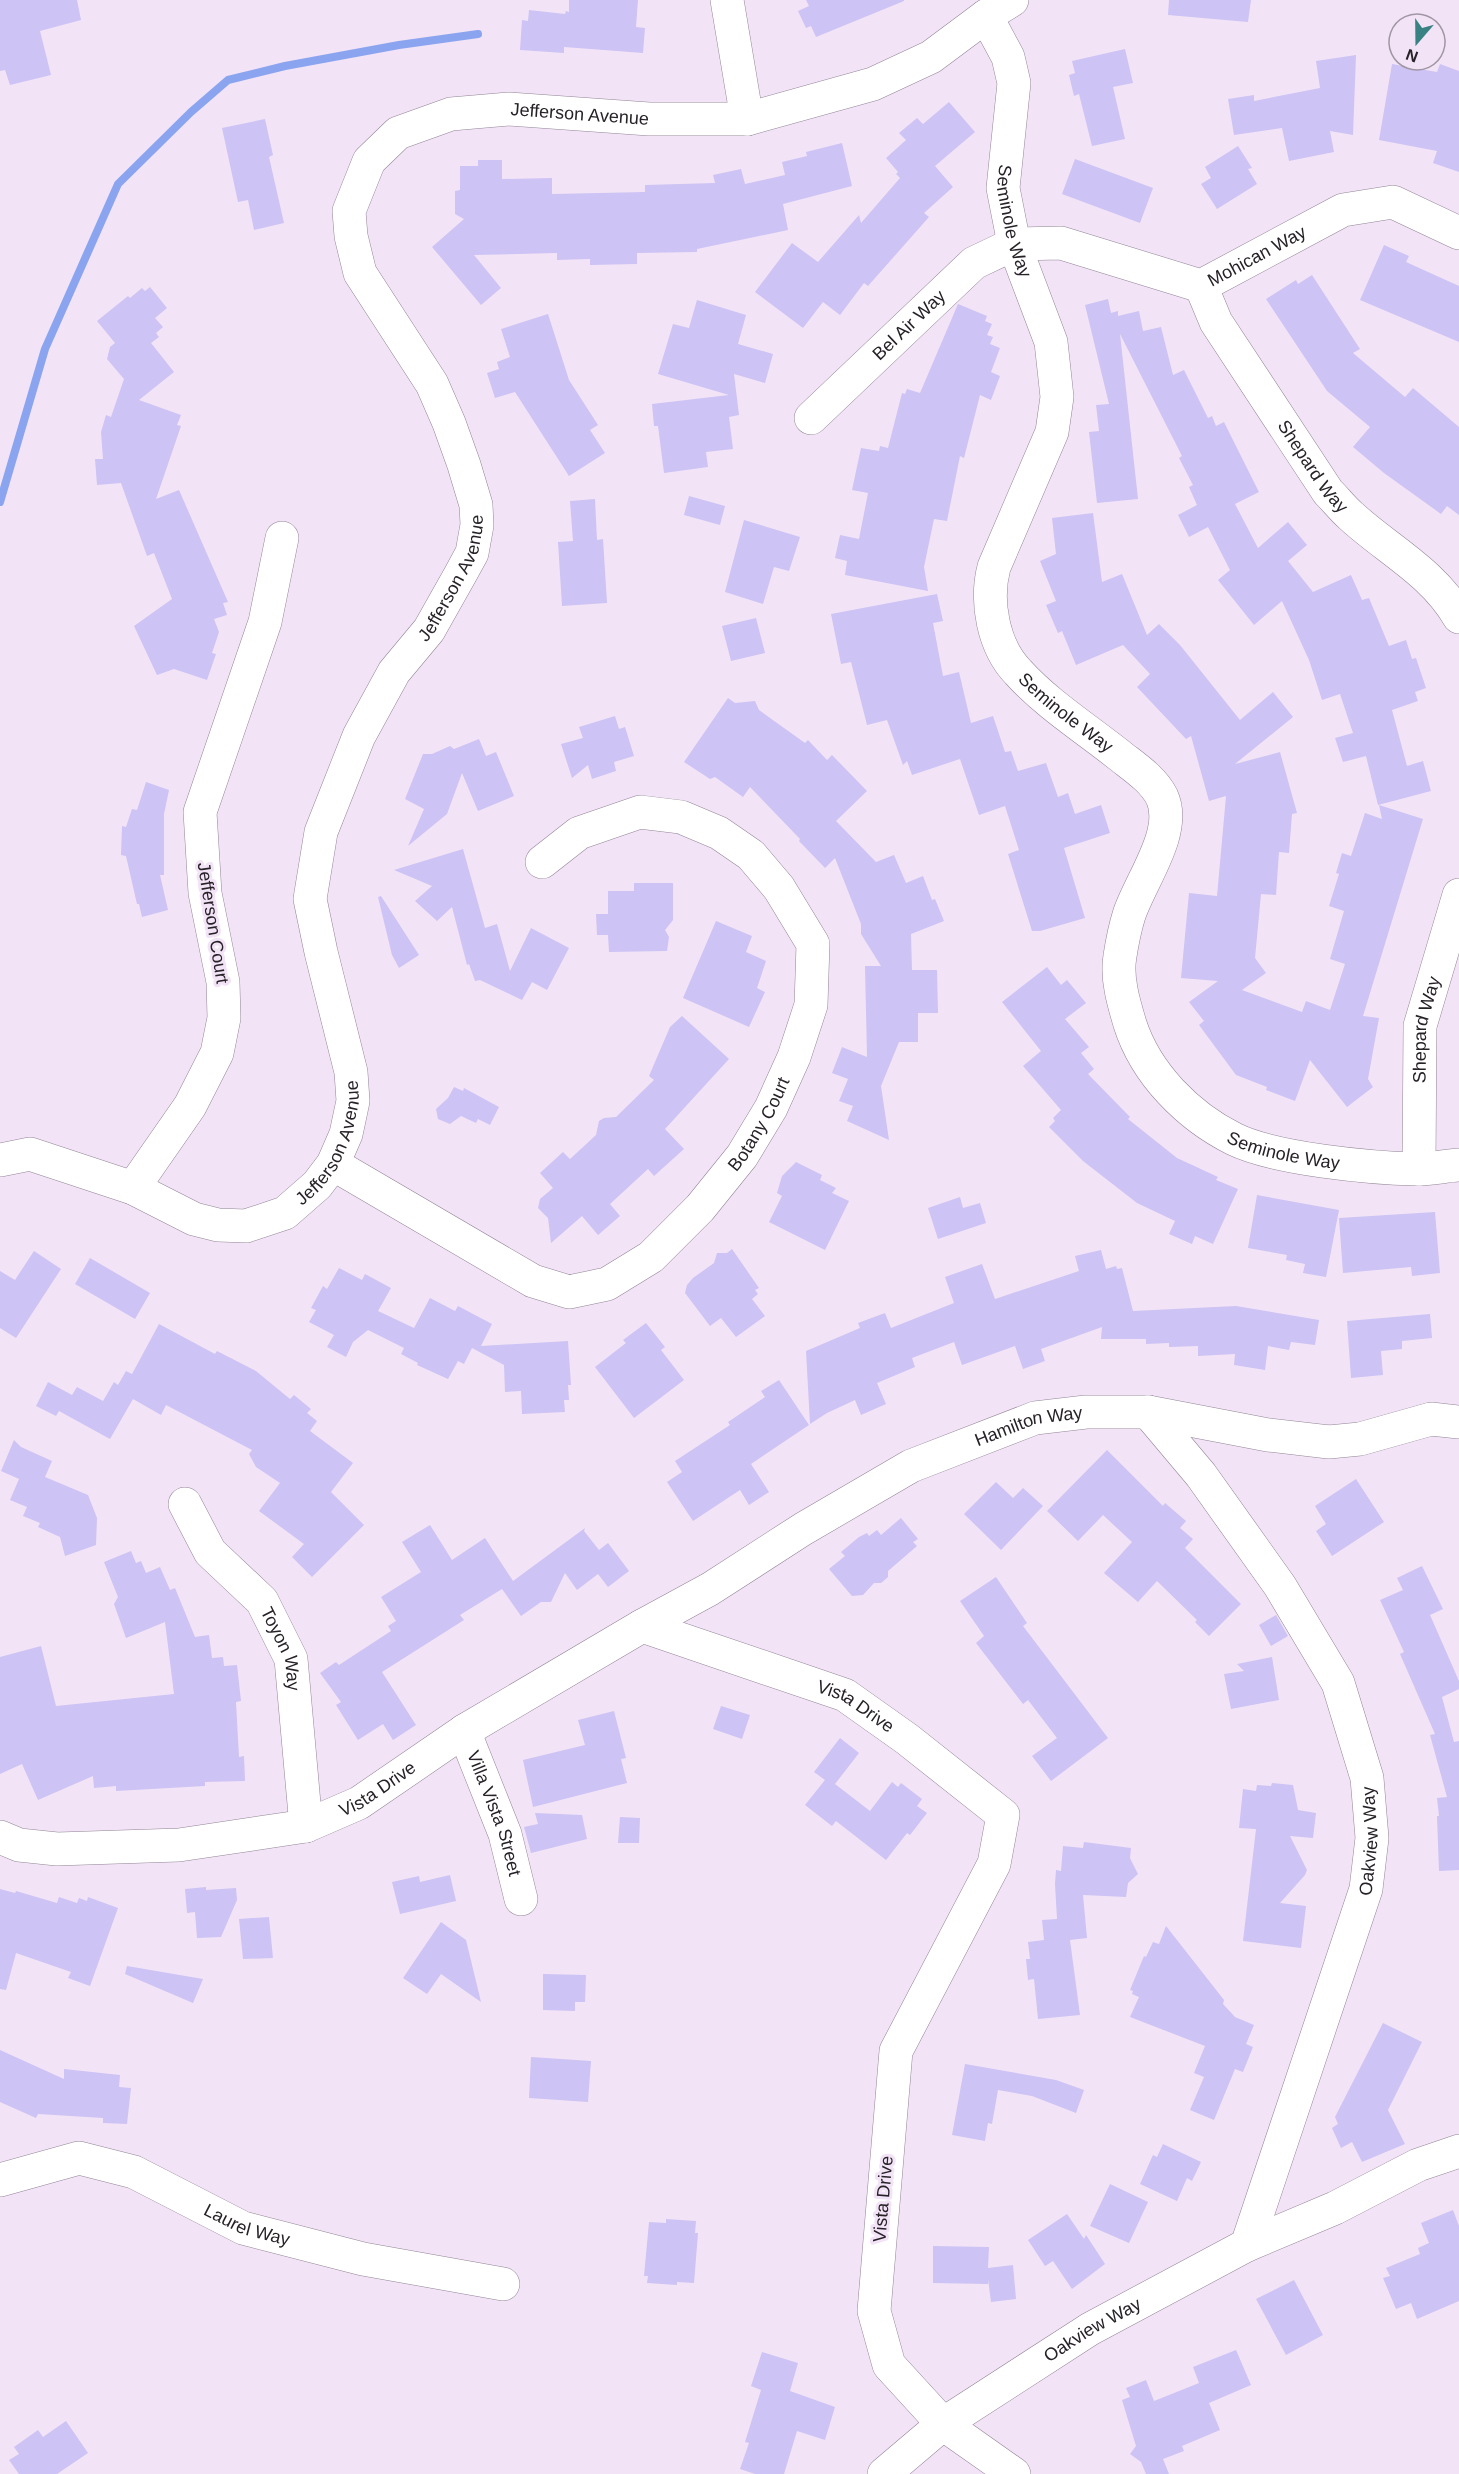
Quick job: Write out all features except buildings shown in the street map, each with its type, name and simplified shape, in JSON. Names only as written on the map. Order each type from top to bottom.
[{"type":"street","points":[[727,0],[747,119]]},
{"type":"street","name":"Jefferson Avenue","points":[[0,1160],[30,1154],[133,1188],[194,1219],[218,1225],[246,1226],[285,1214],[317,1185],[333,1164],[346,1134],[354,1101],[351,1072],[310,898],[321,832],[359,736],[394,672],[429,630],[460,575],[472,553],[477,525],[476,505],[464,465],[432,384],[360,273],[351,236],[349,210],[369,161],[398,133],[451,114],[509,109],[650,119],[747,119],[873,84],[932,57],[999,8]]},
{"type":"street","name":"Seminole Way","points":[[999,8],[1014,83],[1003,188],[1014,244],[1051,342],[1057,398],[1052,432],[994,567],[990,583],[990,607],[997,634],[1016,671],[1057,708],[1141,772],[1155,786],[1163,799],[1166,821],[1162,840],[1129,915],[1119,959],[1122,999],[1135,1041],[1152,1071],[1172,1093],[1205,1123],[1235,1140],[1266,1150],[1326,1161],[1419,1169],[1459,1165]]},
{"type":"street","name":"Mohican Way","points":[[1014,244],[1061,243],[1201,286],[1343,210],[1393,202],[1459,232]]},
{"type":"street","name":"Bel Air Way","points":[[811,418],[974,263],[1014,244]]},
{"type":"street","name":"Shepard Way","points":[[1201,286],[1216,322],[1328,492],[1350,516],[1426,575],[1449,600],[1459,617]]},
{"type":"street","name":"Jefferson Court","points":[[133,1188],[190,1106],[217,1053],[224,1018],[223,982],[204,892],[200,812],[265,622],[282,538]]},
{"type":"street","name":"Botany Court","points":[[333,1164],[533,1281],[569,1292],[607,1284],[651,1257],[700,1208],[742,1155],[771,1108],[794,1057],[811,1005],[813,944],[779,888],[751,855],[719,833],[681,817],[640,812],[579,833],[542,862]]},
{"type":"street","name":"Shepard Way","points":[[1419,1169],[1420,1026],[1459,895]]},
{"type":"street","name":"Hamilton Way","points":[[642,1626],[710,1589],[803,1529],[911,1466],[1035,1418],[1086,1412],[1148,1412],[1268,1435],[1329,1442],[1360,1439],[1431,1419],[1459,1422]]},
{"type":"street","name":"Oakview Way","points":[[1148,1412],[1201,1475],[1280,1586],[1338,1683],[1367,1778],[1372,1838],[1366,1889],[1247,2245]]},
{"type":"street","name":"Toyon Way","points":[[185,1504],[210,1551],[262,1601],[291,1659],[306,1826]]},
{"type":"street","name":"Vista Drive","points":[[0,1837],[19,1845],[57,1849],[179,1845],[306,1826],[359,1803],[464,1731],[642,1626],[845,1695],[907,1739],[1003,1815],[994,1864],[896,2051],[874,2311],[889,2366],[944,2424],[1014,2474]]},
{"type":"street","name":"Villa Vista Street","points":[[464,1731],[505,1834],[521,1899]]},
{"type":"street","name":"Oakview Way","points":[[884,2474],[944,2424],[1090,2329],[1247,2245],[1335,2208],[1418,2165],[1459,2151]]},
{"type":"street","name":"Laurel Way","points":[[0,2180],[79,2158],[134,2172],[243,2228],[363,2259],[503,2284]]},
{"type":"waterway","points":[[0,502],[45,349],[118,184],[191,112],[228,80],[285,66],[399,45],[478,34]]}]
